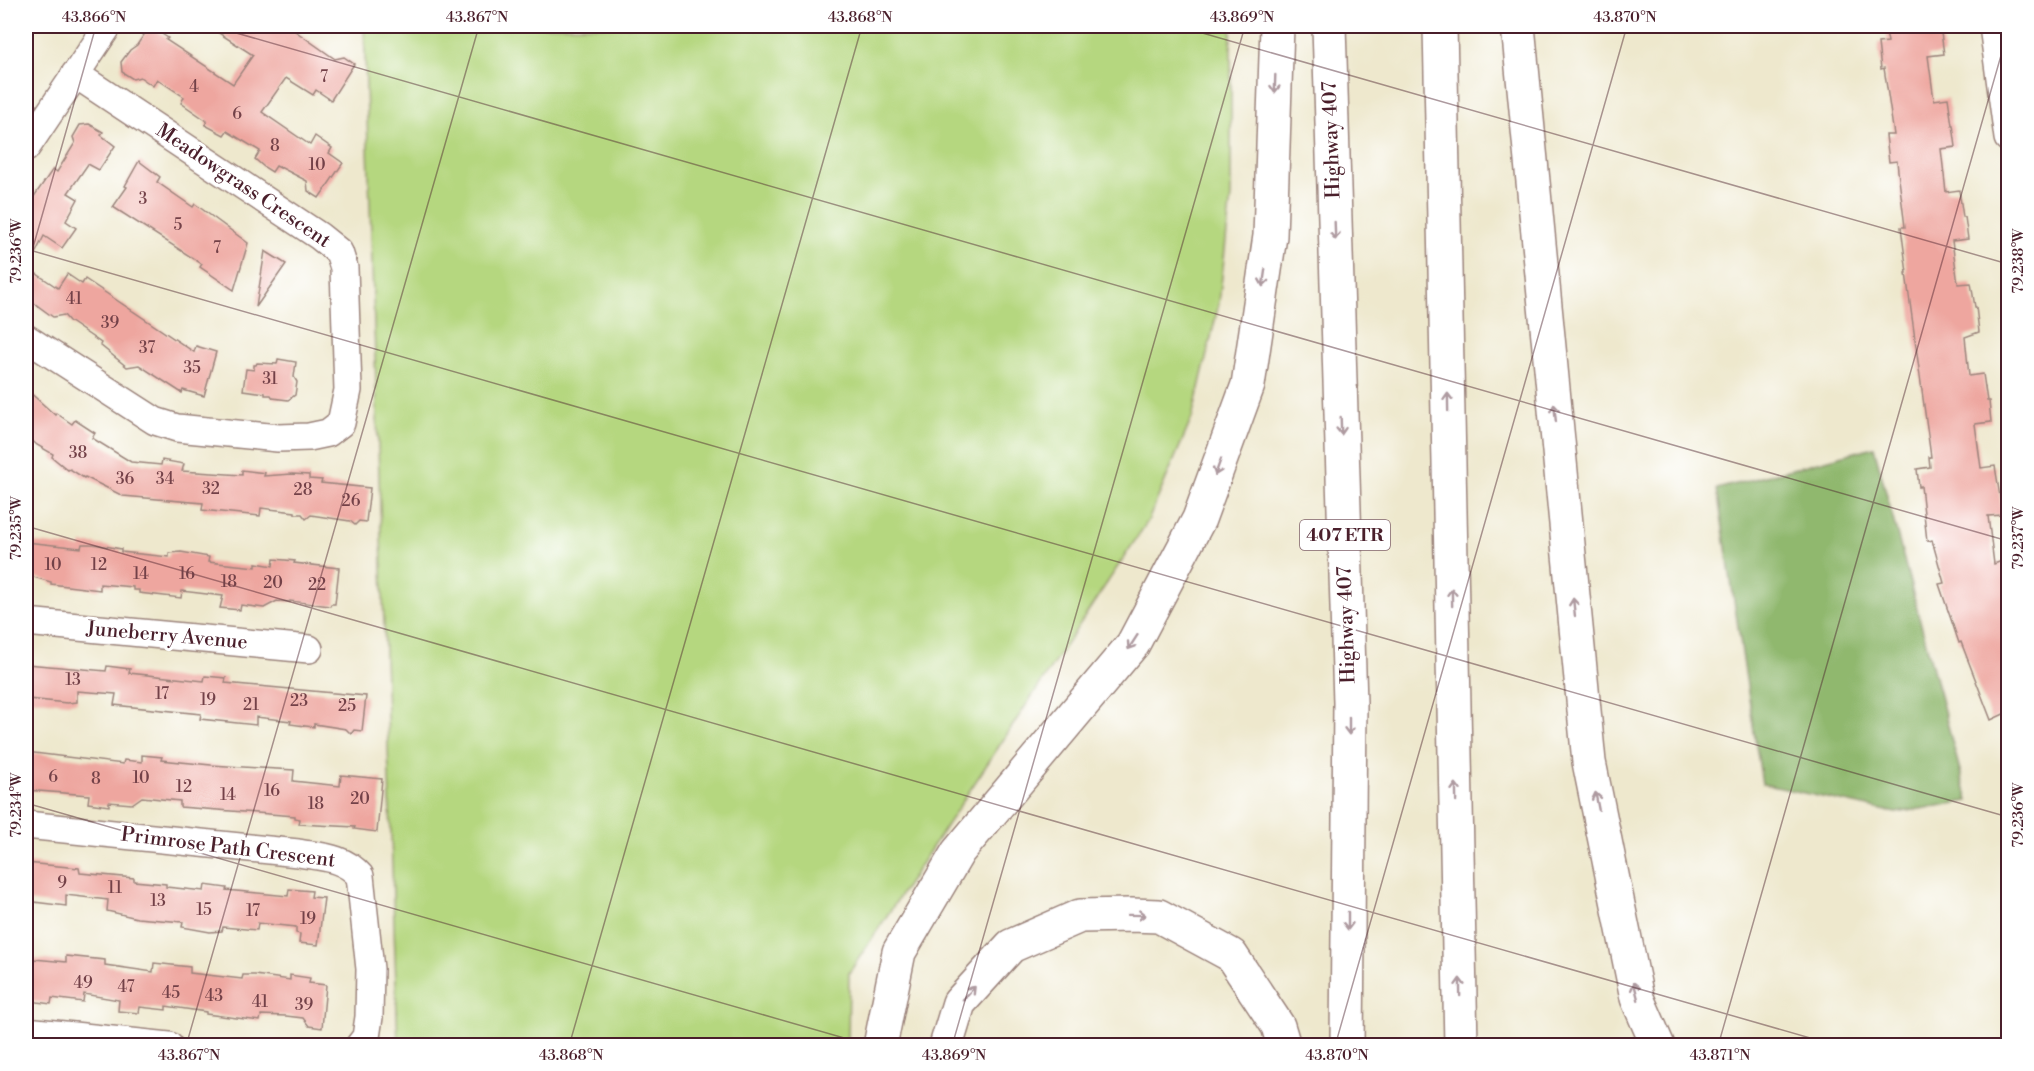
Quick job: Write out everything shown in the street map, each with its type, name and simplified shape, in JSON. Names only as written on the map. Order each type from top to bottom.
[{"type":"highway","points":[[880,1046],[899,952],[958,852],[1133,644],[1199,519],[1248,385],[1270,236],[1277,26]]},
{"type":"highway","name":"Highway 407","points":[[1329,26],[1350,703],[1347,1046]]},
{"type":"highway","points":[[1440,26],[1461,1046]]},
{"type":"highway","points":[[1518,26],[1589,762],[1637,999],[1658,1046]]},
{"type":"highway","points":[[946,1046],[959,1003],[1011,946],[1080,916],[1121,915],[1160,916],[1231,955],[1278,1026],[1284,1046]]},
{"type":"street","points":[[26,148],[108,26]]},
{"type":"street","points":[[1993,26],[2006,106],[2008,138]]},
{"type":"street","name":"Meadowgrass Crescent","points":[[26,338],[155,421],[177,428],[278,438],[309,437],[328,433],[335,428],[341,423],[345,410],[348,390],[344,268],[339,252],[319,236],[75,74]]},
{"type":"street","name":"Juneberry Avenue","points":[[26,622],[309,649]]},
{"type":"street","name":"Primrose Path Crescent","points":[[26,825],[298,854],[341,860],[353,867],[360,876],[370,969],[366,1037],[359,1046]]},
{"type":"street","points":[[26,1031],[169,1046]]},
{"type":"green space","points":[[364,26],[1231,26],[1231,196],[1219,303],[1192,418],[1148,521],[849,973],[848,1045],[398,1045]]},
{"type":"green space","points":[[1874,447],[1968,801],[1896,813],[1762,784],[1717,489]]},
{"type":"building","points":[[150,26],[168,38],[166,40],[233,84],[253,55],[208,26],[288,26],[335,59],[344,57],[354,64],[331,100],[316,90],[313,95],[286,78],[262,112],[310,145],[315,136],[332,148],[329,153],[343,163],[319,198],[308,191],[307,181],[280,167],[276,166],[272,172],[255,159],[260,151],[227,131],[224,135],[205,125],[207,121],[181,103],[184,97],[157,79],[153,86],[140,77],[133,79],[122,72],[121,62]]},
{"type":"building","points":[[1885,26],[1939,26],[1941,33],[1944,54],[1928,56],[1934,100],[1948,98],[1953,125],[1956,147],[1941,149],[1946,192],[1959,190],[1963,217],[1965,217],[1968,239],[1952,241],[1958,284],[1971,283],[1976,307],[1979,332],[1965,337],[1969,376],[1983,374],[1987,401],[1989,401],[1991,422],[1975,424],[1981,468],[1995,466],[2003,515],[1988,516],[1994,564],[2002,561],[2008,582],[2008,712],[1991,720],[1961,642],[1959,643],[1939,584],[1944,583],[1932,540],[1927,541],[1917,469],[1930,467],[1929,457],[1931,457],[1906,273],[1901,227],[1905,227],[1897,161],[1889,162],[1886,135],[1894,135],[1878,43],[1888,42]]},
{"type":"building","points":[[89,124],[103,132],[101,135],[115,146],[99,170],[88,164],[68,193],[78,199],[66,221],[76,228],[62,248],[44,236],[28,268],[58,288],[67,274],[82,284],[85,279],[194,352],[196,346],[216,352],[204,396],[183,390],[182,393],[139,365],[127,367],[100,345],[101,343],[64,315],[53,317],[26,297],[26,208],[53,169],[57,172],[75,143],[73,137],[80,125]]},
{"type":"building","points":[[139,161],[160,177],[157,182],[193,207],[195,204],[248,243],[234,290],[200,267],[202,264],[113,207],[127,187],[125,186]]},
{"type":"building","points":[[265,251],[286,264],[256,307]]},
{"type":"building","points":[[278,359],[296,362],[295,395],[288,400],[273,398],[265,393],[243,390],[246,369],[254,370],[254,365],[257,363],[277,364]]},
{"type":"building","points":[[26,389],[55,415],[56,413],[72,424],[75,420],[95,433],[92,438],[131,462],[161,465],[162,460],[184,464],[182,471],[242,475],[242,470],[265,473],[264,476],[309,475],[309,479],[322,480],[321,483],[370,488],[366,522],[359,521],[355,525],[350,521],[311,515],[306,519],[302,514],[295,514],[295,512],[261,508],[260,516],[202,510],[203,503],[123,496],[68,470],[52,457],[53,454],[37,445],[26,435]]},
{"type":"building","points":[[26,542],[81,548],[82,544],[93,544],[121,549],[121,552],[169,557],[169,553],[181,552],[209,557],[208,562],[256,567],[256,563],[273,566],[274,559],[339,568],[335,604],[330,606],[277,601],[264,608],[241,605],[240,610],[220,608],[223,596],[182,591],[181,598],[139,593],[139,590],[133,590],[133,587],[100,584],[100,590],[51,584],[51,582],[26,575]]},
{"type":"building","points":[[26,664],[106,671],[107,666],[130,669],[129,673],[204,681],[205,676],[226,678],[225,683],[366,696],[362,731],[354,730],[351,734],[346,729],[314,724],[314,727],[290,724],[291,721],[256,717],[256,725],[200,719],[201,714],[114,705],[116,694],[77,691],[77,702],[67,703],[28,699]]},
{"type":"building","points":[[26,752],[123,764],[124,760],[142,762],[142,755],[162,757],[161,760],[211,765],[294,770],[293,781],[340,786],[341,775],[382,779],[377,832],[354,829],[355,827],[299,824],[300,819],[295,816],[180,807],[180,801],[142,797],[132,804],[109,802],[109,806],[88,803],[89,795],[26,790]]},
{"type":"building","points":[[26,863],[79,868],[80,873],[134,878],[134,881],[166,884],[166,887],[204,891],[205,885],[227,888],[226,890],[288,896],[289,889],[312,891],[311,897],[324,898],[318,945],[299,943],[300,934],[296,933],[296,927],[258,923],[257,930],[223,927],[222,931],[210,932],[182,927],[183,922],[137,918],[107,911],[108,900],[66,895],[66,906],[26,901]]},
{"type":"building","points":[[66,956],[105,960],[105,965],[153,972],[154,963],[190,967],[190,973],[242,979],[243,975],[290,980],[290,975],[310,978],[309,983],[326,985],[322,1028],[309,1026],[303,1018],[261,1015],[260,1021],[166,1006],[166,1010],[140,1007],[139,1013],[118,1011],[119,1000],[84,994],[83,1002],[52,998],[51,1004],[30,1001],[31,990],[26,989],[26,965],[33,966],[34,959],[66,962]]}]
